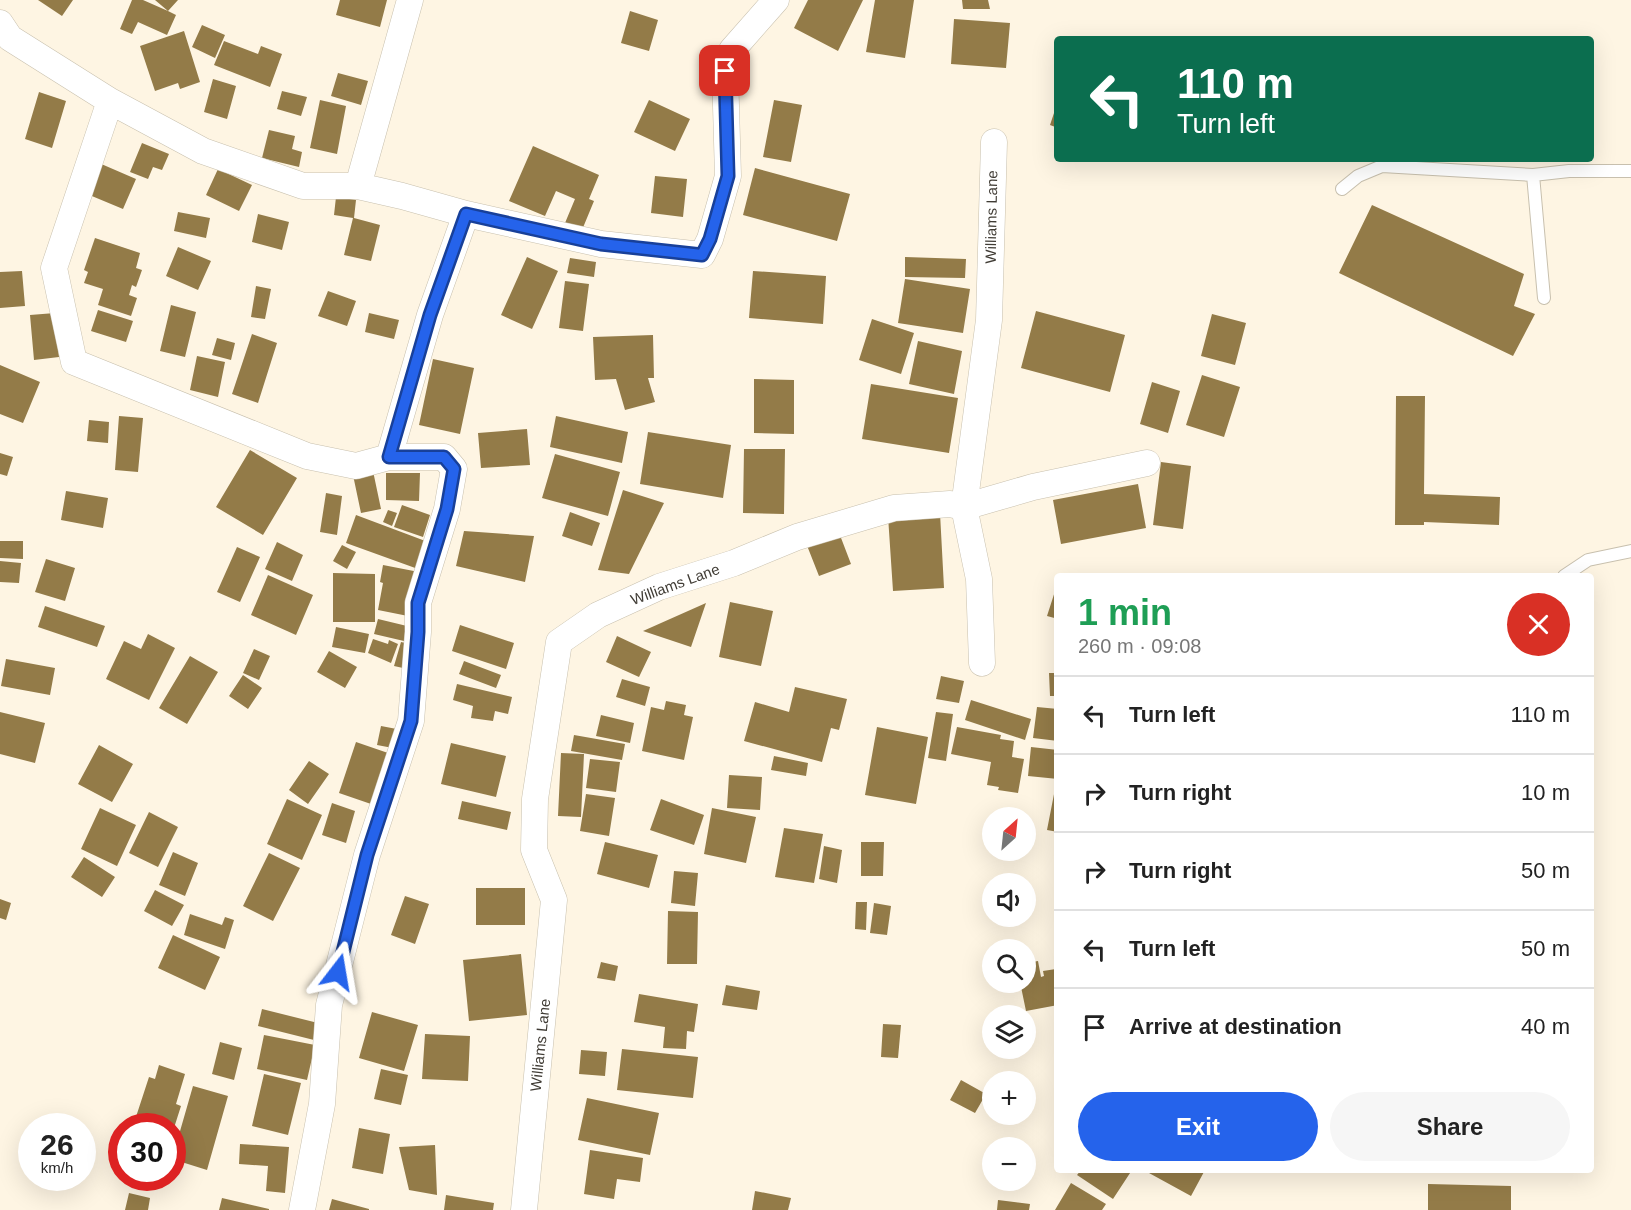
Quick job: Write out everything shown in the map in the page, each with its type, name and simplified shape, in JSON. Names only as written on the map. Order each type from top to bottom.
[{"type":"street","points":[[358,186],[410,0]]},
{"type":"street","points":[[0,23],[10,38],[110,101],[203,151],[303,186],[358,186],[466,214],[601,244],[702,255],[710,239],[728,176],[725,71],[732,50],[776,0]]},
{"type":"street","points":[[110,101],[54,268],[74,362],[307,456],[356,466],[389,457],[444,457],[454,469],[447,509],[418,603],[411,721],[367,855],[329,1005],[322,1104],[302,1210]]},
{"type":"street","name":"Williams Lane","points":[[524,1210],[554,900],[534,850],[535,799],[559,642],[598,615],[659,587],[734,563],[797,537],[894,508],[950,504],[964,507],[989,320],[993,142]]},
{"type":"street","points":[[389,457],[430,315],[466,214]]},
{"type":"street","points":[[982,663],[979,579],[964,507],[1034,487],[1146,463]]},
{"type":"lane","points":[[1342,189],[1358,176],[1382,166],[1533,175],[1569,171],[1631,171]]},
{"type":"lane","points":[[1533,175],[1544,298]]},
{"type":"lane","points":[[1568,573],[1588,560],[1631,551]]},
{"type":"building","points":[[38,0],[73,0],[62,16]]},
{"type":"building","points":[[132,0],[143,0],[176,15],[167,35],[138,22],[132,34],[120,29]]},
{"type":"building","points":[[155,0],[178,0],[168,11]]},
{"type":"building","points":[[340,0],[387,0],[380,27],[336,15]]},
{"type":"building","points":[[808,0],[863,0],[838,51],[794,28]]},
{"type":"building","points":[[875,0],[914,0],[905,58],[866,52]]},
{"type":"building","points":[[962,0],[988,0],[990,9],[963,9]]},
{"type":"building","points":[[630,11],[658,20],[649,51],[621,43]]},
{"type":"building","points":[[954,19],[1010,23],[1006,68],[951,64]]},
{"type":"building","points":[[202,25],[225,35],[215,58],[192,47]]},
{"type":"building","points":[[184,31],[200,82],[180,89],[178,83],[155,91],[140,46]]},
{"type":"building","points":[[224,41],[258,54],[261,46],[282,54],[270,87],[214,65]]},
{"type":"building","points":[[338,73],[368,81],[361,105],[331,96]]},
{"type":"building","points":[[213,79],[236,86],[227,119],[204,112]]},
{"type":"building","points":[[282,91],[307,97],[301,116],[277,109]]},
{"type":"building","points":[[39,92],[66,101],[52,148],[25,139]]},
{"type":"building","points":[[320,100],[346,106],[337,154],[310,148]]},
{"type":"building","points":[[649,100],[690,119],[675,151],[634,132]]},
{"type":"building","points":[[774,100],[802,105],[791,162],[763,157]]},
{"type":"building","points":[[1054,113],[1054,126],[1050,125]]},
{"type":"building","points":[[269,130],[295,136],[292,149],[302,152],[299,167],[262,158]]},
{"type":"building","points":[[142,143],[169,154],[162,170],[153,167],[148,179],[130,172]]},
{"type":"building","points":[[533,146],[599,175],[589,199],[594,201],[582,230],[565,223],[575,199],[556,191],[545,216],[509,201]]},
{"type":"building","points":[[99,163],[136,179],[123,209],[87,194]]},
{"type":"building","points":[[755,168],[850,194],[837,241],[743,215]]},
{"type":"building","points":[[218,169],[252,185],[239,211],[206,195]]},
{"type":"building","points":[[655,176],[687,179],[683,217],[651,213]]},
{"type":"building","points":[[336,197],[356,200],[354,218],[380,225],[371,261],[344,255],[353,218],[334,215]]},
{"type":"building","points":[[1372,205],[1524,274],[1514,306],[1535,314],[1513,356],[1339,273]]},
{"type":"building","points":[[178,212],[210,218],[206,238],[174,231]]},
{"type":"building","points":[[258,214],[289,222],[282,250],[252,242]]},
{"type":"building","points":[[95,238],[140,253],[136,268],[142,270],[136,287],[132,285],[129,295],[137,298],[131,316],[98,305],[103,289],[84,283],[88,272],[84,270]]},
{"type":"building","points":[[178,247],[211,261],[198,290],[166,276]]},
{"type":"building","points":[[527,257],[558,271],[532,329],[501,315]]},
{"type":"building","points":[[905,257],[966,259],[965,278],[905,277]]},
{"type":"building","points":[[570,258],[596,262],[594,277],[567,273]]},
{"type":"building","points":[[22,271],[25,306],[0,308],[0,272]]},
{"type":"building","points":[[753,271],[826,276],[823,324],[749,318]]},
{"type":"building","points":[[905,279],[970,289],[963,333],[898,323]]},
{"type":"building","points":[[565,281],[589,284],[583,331],[559,328]]},
{"type":"building","points":[[256,286],[271,289],[265,319],[251,317]]},
{"type":"building","points":[[328,291],[356,301],[347,326],[318,316]]},
{"type":"building","points":[[171,305],[196,312],[185,357],[160,351]]},
{"type":"building","points":[[98,310],[133,321],[126,342],[91,331]]},
{"type":"building","points":[[1036,311],[1125,335],[1110,392],[1021,368]]},
{"type":"building","points":[[55,313],[59,357],[34,360],[30,315]]},
{"type":"building","points":[[369,313],[399,320],[394,339],[365,332]]},
{"type":"building","points":[[1212,314],[1246,323],[1235,365],[1201,356]]},
{"type":"building","points":[[872,319],[914,333],[901,374],[859,360]]},
{"type":"building","points":[[252,334],[277,343],[258,403],[232,394]]},
{"type":"building","points":[[653,335],[654,378],[648,378],[655,402],[625,410],[616,379],[595,380],[593,337]]},
{"type":"building","points":[[217,338],[235,343],[231,360],[212,355]]},
{"type":"building","points":[[918,341],[962,351],[954,394],[909,384]]},
{"type":"building","points":[[197,356],[225,362],[218,397],[190,390]]},
{"type":"building","points":[[433,359],[474,368],[460,434],[419,425]]},
{"type":"building","points":[[0,365],[40,382],[23,423],[0,414]]},
{"type":"building","points":[[1202,375],[1240,387],[1224,437],[1186,425]]},
{"type":"building","points":[[754,379],[794,380],[794,434],[754,433]]},
{"type":"building","points":[[1152,382],[1180,391],[1168,433],[1140,424]]},
{"type":"building","points":[[871,384],[958,398],[949,453],[862,439]]},
{"type":"building","points":[[1396,396],[1425,396],[1424,494],[1500,497],[1499,525],[1424,522],[1424,525],[1395,525]]},
{"type":"building","points":[[119,416],[143,418],[138,472],[115,470]]},
{"type":"building","points":[[556,416],[628,432],[622,463],[550,447]]},
{"type":"building","points":[[89,420],[109,422],[108,443],[87,441]]},
{"type":"building","points":[[527,429],[530,465],[481,468],[478,433]]},
{"type":"building","points":[[648,432],[731,445],[723,498],[640,484]]},
{"type":"building","points":[[744,449],[785,449],[784,514],[743,513]]},
{"type":"building","points":[[250,450],[297,478],[263,535],[216,507]]},
{"type":"building","points":[[0,453],[13,457],[7,476],[0,474]]},
{"type":"building","points":[[555,454],[620,472],[608,516],[542,498]]},
{"type":"building","points":[[1161,462],[1191,466],[1183,529],[1153,525]]},
{"type":"building","points":[[373,471],[381,509],[361,513],[353,475]]},
{"type":"building","points":[[386,473],[420,473],[419,501],[386,500]]},
{"type":"building","points":[[1138,484],[1146,528],[1061,544],[1053,500]]},
{"type":"building","points":[[623,490],[664,503],[629,574],[598,570]]},
{"type":"building","points":[[66,491],[108,498],[103,528],[61,520]]},
{"type":"building","points":[[326,493],[342,496],[337,535],[320,532]]},
{"type":"building","points":[[402,505],[430,515],[423,537],[394,527]]},
{"type":"building","points":[[388,510],[397,513],[392,526],[383,522]]},
{"type":"building","points":[[570,512],[600,523],[592,546],[562,536]]},
{"type":"building","points":[[940,513],[944,588],[893,591],[888,516]]},
{"type":"building","points":[[356,515],[428,542],[418,569],[346,543]]},
{"type":"building","points":[[838,530],[851,564],[819,576],[806,543]]},
{"type":"building","points":[[464,531],[534,536],[525,582],[456,566]]},
{"type":"building","points":[[0,541],[23,541],[23,559],[0,558]]},
{"type":"building","points":[[277,542],[303,555],[292,581],[265,569]]},
{"type":"building","points":[[342,545],[356,552],[347,569],[333,561]]},
{"type":"building","points":[[237,547],[260,557],[240,602],[217,592]]},
{"type":"building","points":[[46,559],[75,568],[65,601],[35,592]]},
{"type":"building","points":[[0,561],[21,563],[19,583],[0,582]]},
{"type":"building","points":[[383,565],[424,573],[408,616],[378,610],[383,583],[380,582]]},
{"type":"building","points":[[333,573],[375,574],[375,622],[333,622]]},
{"type":"building","points":[[268,575],[313,595],[296,635],[251,615]]},
{"type":"building","points":[[1054,594],[1054,618],[1047,616]]},
{"type":"building","points":[[730,602],[773,611],[761,666],[719,657]]},
{"type":"building","points":[[706,603],[691,647],[643,631]]},
{"type":"building","points":[[45,606],[105,626],[97,647],[38,627]]},
{"type":"building","points":[[378,619],[407,626],[404,641],[374,634]]},
{"type":"building","points":[[460,625],[514,643],[506,669],[452,651]]},
{"type":"building","points":[[336,627],[369,634],[365,653],[332,647]]},
{"type":"building","points":[[148,634],[175,648],[149,700],[106,679],[124,641],[141,649]]},
{"type":"building","points":[[617,636],[651,652],[639,677],[606,662]]},
{"type":"building","points":[[373,639],[388,644],[389,640],[398,644],[391,663],[368,653]]},
{"type":"building","points":[[401,642],[410,644],[403,668],[394,666]]},
{"type":"building","points":[[254,649],[270,656],[259,680],[243,673]]},
{"type":"building","points":[[329,651],[357,667],[345,688],[317,672]]},
{"type":"building","points":[[190,656],[218,672],[187,724],[159,708]]},
{"type":"building","points":[[6,659],[55,668],[50,695],[1,686]]},
{"type":"building","points":[[464,661],[501,675],[496,688],[459,674]]},
{"type":"building","points":[[1049,673],[1054,673],[1054,696],[1050,696]]},
{"type":"building","points":[[243,675],[262,688],[248,709],[229,696]]},
{"type":"building","points":[[941,676],[964,681],[959,703],[936,699]]},
{"type":"building","points":[[622,679],[650,687],[645,706],[616,697]]},
{"type":"building","points":[[457,684],[512,697],[508,714],[495,711],[493,721],[471,718],[473,706],[453,700]]},
{"type":"building","points":[[795,687],[847,699],[839,730],[831,728],[822,762],[744,741],[755,702],[789,712]]},
{"type":"building","points":[[971,700],[1031,719],[1025,740],[965,720]]},
{"type":"building","points":[[666,701],[686,705],[684,715],[693,717],[684,760],[642,751],[651,707],[664,710]]},
{"type":"building","points":[[1037,707],[1054,709],[1054,741],[1033,738]]},
{"type":"building","points":[[0,712],[45,723],[35,763],[0,754]]},
{"type":"building","points":[[936,712],[953,714],[946,761],[928,758]]},
{"type":"building","points":[[601,715],[634,723],[630,743],[596,736]]},
{"type":"building","points":[[381,726],[402,730],[398,749],[377,745]]},
{"type":"building","points":[[877,727],[928,737],[916,804],[865,795]]},
{"type":"building","points":[[957,727],[1001,735],[1000,739],[1014,741],[1012,757],[1024,759],[1018,793],[998,790],[999,787],[987,785],[991,762],[951,754]]},
{"type":"building","points":[[574,735],[625,744],[622,760],[571,751]]},
{"type":"building","points":[[356,742],[388,753],[371,804],[339,793]]},
{"type":"building","points":[[451,743],[506,756],[496,797],[441,784]]},
{"type":"building","points":[[99,745],[133,764],[112,802],[78,784]]},
{"type":"building","points":[[1031,747],[1054,750],[1054,779],[1028,776]]},
{"type":"building","points":[[561,753],[584,754],[581,817],[558,816]]},
{"type":"building","points":[[774,756],[808,763],[806,776],[771,770]]},
{"type":"building","points":[[590,759],[620,762],[616,792],[586,788]]},
{"type":"building","points":[[309,761],[329,774],[308,804],[289,790]]},
{"type":"building","points":[[729,775],[762,777],[760,810],[727,808]]},
{"type":"building","points":[[586,794],[615,798],[609,836],[580,831]]},
{"type":"building","points":[[1054,794],[1054,831],[1047,830]]},
{"type":"building","points":[[287,799],[322,815],[302,860],[267,844]]},
{"type":"building","points":[[661,799],[704,815],[694,845],[650,830]]},
{"type":"building","points":[[462,801],[511,812],[507,830],[458,819]]},
{"type":"building","points":[[332,803],[355,811],[346,843],[322,835]]},
{"type":"building","points":[[100,808],[136,825],[117,866],[81,849]]},
{"type":"building","points":[[712,808],[756,817],[746,863],[704,854]]},
{"type":"building","points":[[149,812],[178,827],[158,867],[129,853]]},
{"type":"building","points":[[784,828],[823,834],[814,883],[775,877]]},
{"type":"building","points":[[605,842],[658,855],[649,888],[597,874]]},
{"type":"building","points":[[861,842],[884,842],[883,876],[861,876]]},
{"type":"building","points":[[824,846],[842,850],[837,883],[819,879]]},
{"type":"building","points":[[173,852],[198,863],[185,896],[159,885]]},
{"type":"building","points":[[269,853],[300,868],[273,921],[243,906]]},
{"type":"building","points":[[84,857],[115,877],[102,897],[71,877]]},
{"type":"building","points":[[674,871],[698,873],[695,906],[671,903]]},
{"type":"building","points":[[476,888],[525,888],[525,925],[476,925]]},
{"type":"building","points":[[155,890],[184,905],[172,926],[144,911]]},
{"type":"building","points":[[405,896],[429,904],[415,944],[391,935]]},
{"type":"building","points":[[0,899],[11,903],[6,920],[0,918]]},
{"type":"building","points":[[856,902],[867,902],[866,930],[855,929]]},
{"type":"building","points":[[874,903],[891,906],[887,935],[870,933]]},
{"type":"building","points":[[668,911],[698,912],[697,964],[667,964]]},
{"type":"building","points":[[190,914],[222,925],[225,917],[234,920],[225,949],[184,935]]},
{"type":"building","points":[[173,935],[220,957],[205,990],[158,968]]},
{"type":"building","points":[[521,954],[527,1015],[469,1021],[463,960]]},
{"type":"building","points":[[1036,961],[1038,961],[1041,977],[1044,976],[1043,971],[1054,969],[1054,1006],[1036,1009],[1036,1005],[1025,1005],[1022,993],[1036,993]]},
{"type":"building","points":[[601,962],[618,966],[615,981],[597,978]]},
{"type":"building","points":[[726,985],[760,991],[757,1010],[722,1005]]},
{"type":"building","points":[[639,994],[698,1004],[694,1032],[687,1031],[686,1049],[663,1048],[665,1027],[634,1022]]},
{"type":"building","points":[[262,1009],[318,1023],[314,1040],[258,1026]]},
{"type":"building","points":[[372,1012],[418,1025],[404,1071],[359,1058]]},
{"type":"building","points":[[883,1024],[901,1025],[898,1058],[881,1057]]},
{"type":"building","points":[[425,1034],[470,1036],[468,1081],[422,1079]]},
{"type":"building","points":[[264,1035],[315,1045],[307,1080],[257,1069]]},
{"type":"building","points":[[220,1042],[242,1048],[234,1080],[212,1074]]},
{"type":"building","points":[[622,1049],[698,1057],[693,1098],[617,1090]]},
{"type":"building","points":[[581,1050],[607,1052],[605,1076],[579,1074]]},
{"type":"building","points":[[159,1065],[185,1074],[176,1104],[181,1106],[179,1113],[137,1113],[149,1077],[155,1079]]},
{"type":"building","points":[[381,1069],[408,1075],[401,1105],[374,1099]]},
{"type":"building","points":[[264,1074],[301,1083],[288,1135],[252,1126]]},
{"type":"building","points":[[961,1080],[982,1092],[982,1101],[975,1113],[950,1100]]},
{"type":"building","points":[[193,1086],[228,1096],[207,1170],[186,1163],[185,1113]]},
{"type":"building","points":[[587,1098],[659,1113],[650,1155],[578,1140]]},
{"type":"building","points":[[359,1128],[390,1134],[383,1174],[352,1168]]},
{"type":"building","points":[[240,1144],[289,1147],[285,1193],[266,1191],[268,1166],[239,1164]]},
{"type":"building","points":[[435,1145],[437,1195],[409,1190],[399,1147]]},
{"type":"building","points":[[590,1150],[643,1158],[640,1182],[617,1179],[614,1199],[584,1194]]},
{"type":"building","points":[[1079,1173],[1130,1173],[1113,1199],[1077,1175]]},
{"type":"building","points":[[1149,1173],[1203,1173],[1191,1196]]},
{"type":"building","points":[[1071,1183],[1106,1204],[1102,1210],[1055,1210]]},
{"type":"building","points":[[1428,1184],[1511,1186],[1511,1210],[1428,1210]]},
{"type":"building","points":[[755,1191],[791,1198],[788,1210],[752,1210]]},
{"type":"building","points":[[129,1193],[150,1198],[148,1210],[125,1210]]},
{"type":"building","points":[[446,1195],[494,1203],[493,1210],[444,1210]]},
{"type":"building","points":[[222,1198],[269,1209],[269,1210],[219,1210]]},
{"type":"building","points":[[332,1199],[369,1209],[369,1210],[329,1210]]},
{"type":"building","points":[[998,1200],[1030,1204],[1029,1210],[997,1210]]},
{"type":"route","points":[[338,972],[367,855],[411,721],[418,603],[447,509],[454,469],[444,457],[389,457],[430,315],[466,214],[601,244],[702,255],[710,239],[728,176],[725,71]]}]
